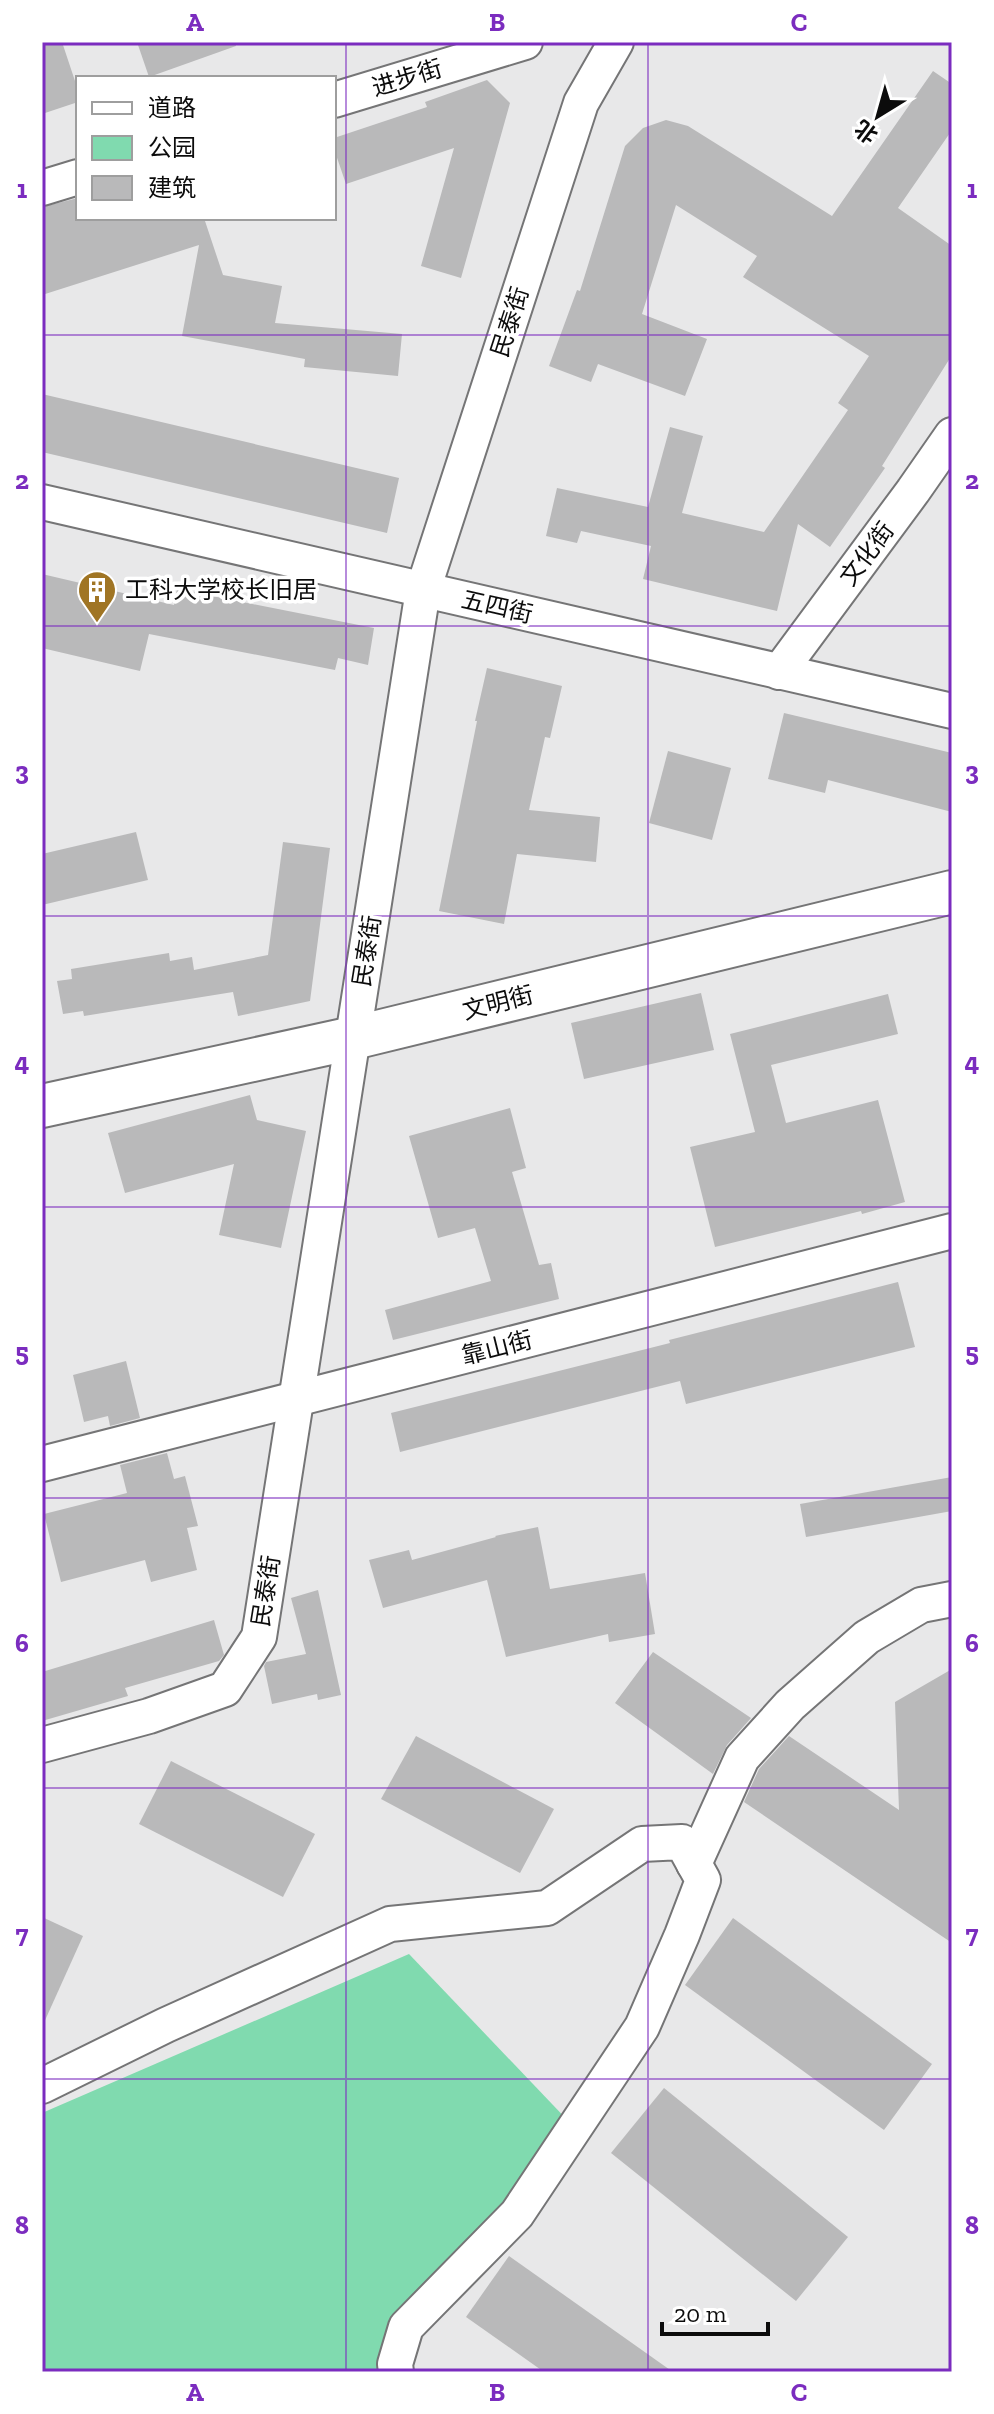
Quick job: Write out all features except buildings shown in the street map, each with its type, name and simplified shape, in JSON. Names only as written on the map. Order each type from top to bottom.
[{"type":"street","name":"进步街","points":[[336,99],[525,42]]},
{"type":"street","name":"民泰街","points":[[42,1745],[149,1716],[225,1689],[259,1637],[423,590],[581,103],[616,42]]},
{"type":"street","points":[[42,188],[76,178]]},
{"type":"street","name":"文化街","points":[[779,672],[952,435]]},
{"type":"street","name":"五四街","points":[[42,502],[952,711]]},
{"type":"street","name":"文明街","points":[[42,1106],[353,1038],[952,892]]},
{"type":"street","name":"靠山街","points":[[42,1464],[952,1231]]},
{"type":"street","points":[[694,1864],[742,1758],[790,1705],[867,1637],[921,1605],[952,1599]]},
{"type":"street","points":[[42,2086],[166,2025],[390,1924],[547,1908],[642,1844],[682,1842],[703,1880],[642,2027],[517,2214],[406,2327],[395,2364],[396,2372]]},
{"type":"green space","points":[[409,1954],[572,2125],[376,2372],[42,2372],[42,2113]]},
{"type":"place","name":"工科大学校长旧居","points":[[97,624]]}]
